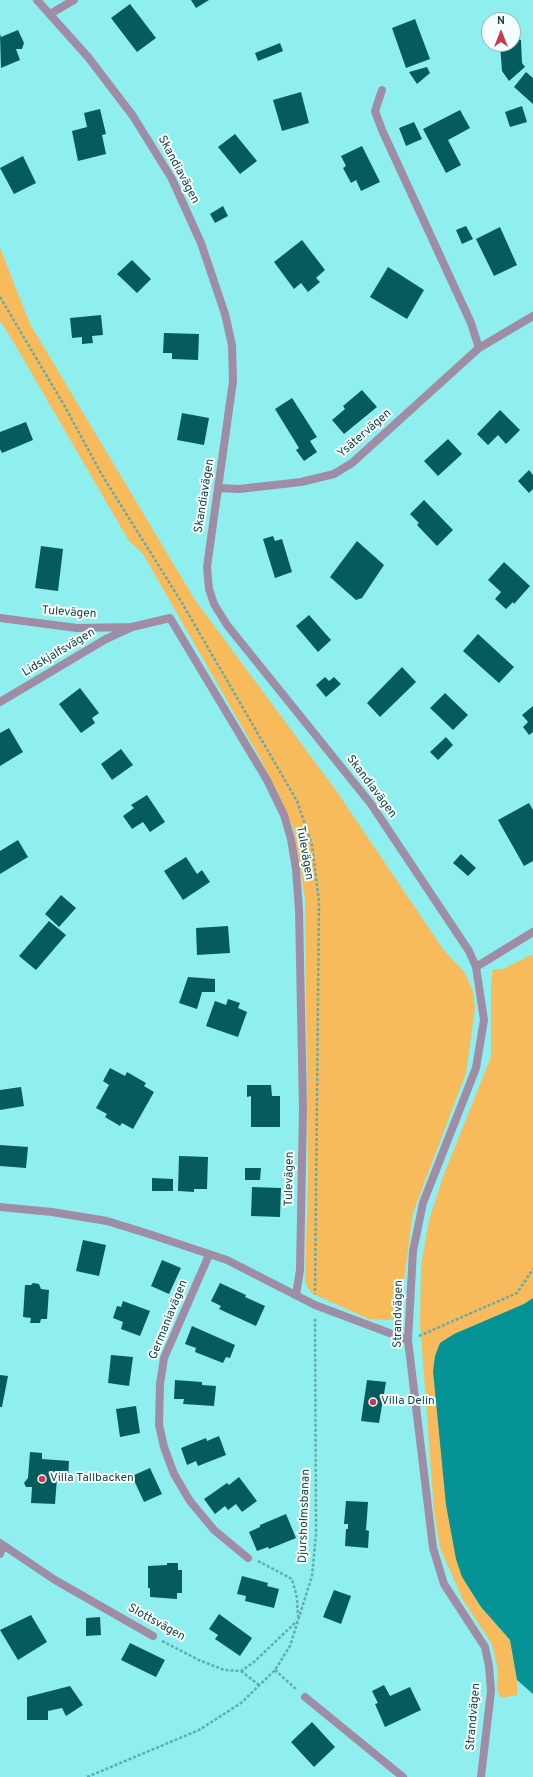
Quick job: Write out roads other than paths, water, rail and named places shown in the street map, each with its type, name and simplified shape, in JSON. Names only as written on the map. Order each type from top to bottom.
[{"type":"street","name":"Skandiavägen","points":[[37,0],[88,57],[133,116],[172,179],[201,243],[225,314],[232,345],[234,381],[207,567],[209,589],[214,604],[228,625],[371,804],[469,951],[476,967]]},
{"type":"street","points":[[50,14],[74,0]]},
{"type":"street","points":[[382,90],[375,111],[382,130],[471,323],[479,348]]},
{"type":"street","name":"Ysätervägen","points":[[219,488],[239,489],[301,482],[334,474],[352,463],[479,348],[533,316]]},
{"type":"street","name":"Tulevägen","points":[[0,618],[77,628],[132,627],[170,618],[268,780],[284,815],[291,839],[296,869],[299,910],[304,1109],[300,1270],[296,1295]]},
{"type":"street","name":"Lidskjalfsvägen","points":[[0,702],[106,640],[132,627]]},
{"type":"street","points":[[476,967],[533,932]]},
{"type":"street","name":"Strandvägen","points":[[476,967],[484,1020],[476,1068],[423,1203],[413,1251],[408,1340],[433,1548],[444,1584],[485,1647],[489,1666],[491,1691],[481,1777]]},
{"type":"street","points":[[0,1207],[52,1212],[107,1221],[210,1254],[228,1260],[315,1304],[408,1340]]},
{"type":"street","name":"Germaniavägen","points":[[210,1254],[164,1358],[160,1384],[159,1425],[164,1446],[174,1474],[190,1502],[214,1530],[248,1558]]},
{"type":"street","points":[[0,1554],[2,1544]]},
{"type":"street","name":"Slottsvägen","points":[[2,1544],[55,1580],[153,1636]]},
{"type":"street","points":[[305,1697],[403,1777]]},
{"type":"water","points":[[533,1298],[533,1694],[517,1680],[510,1640],[481,1607],[462,1577],[456,1559],[446,1505],[433,1371],[435,1356],[440,1343],[454,1334],[524,1304]]},
{"type":"place","name":"Villa Delin","points":[[373,1402]]},
{"type":"place","name":"Villa Tallbacken","points":[[42,1479]]}]
